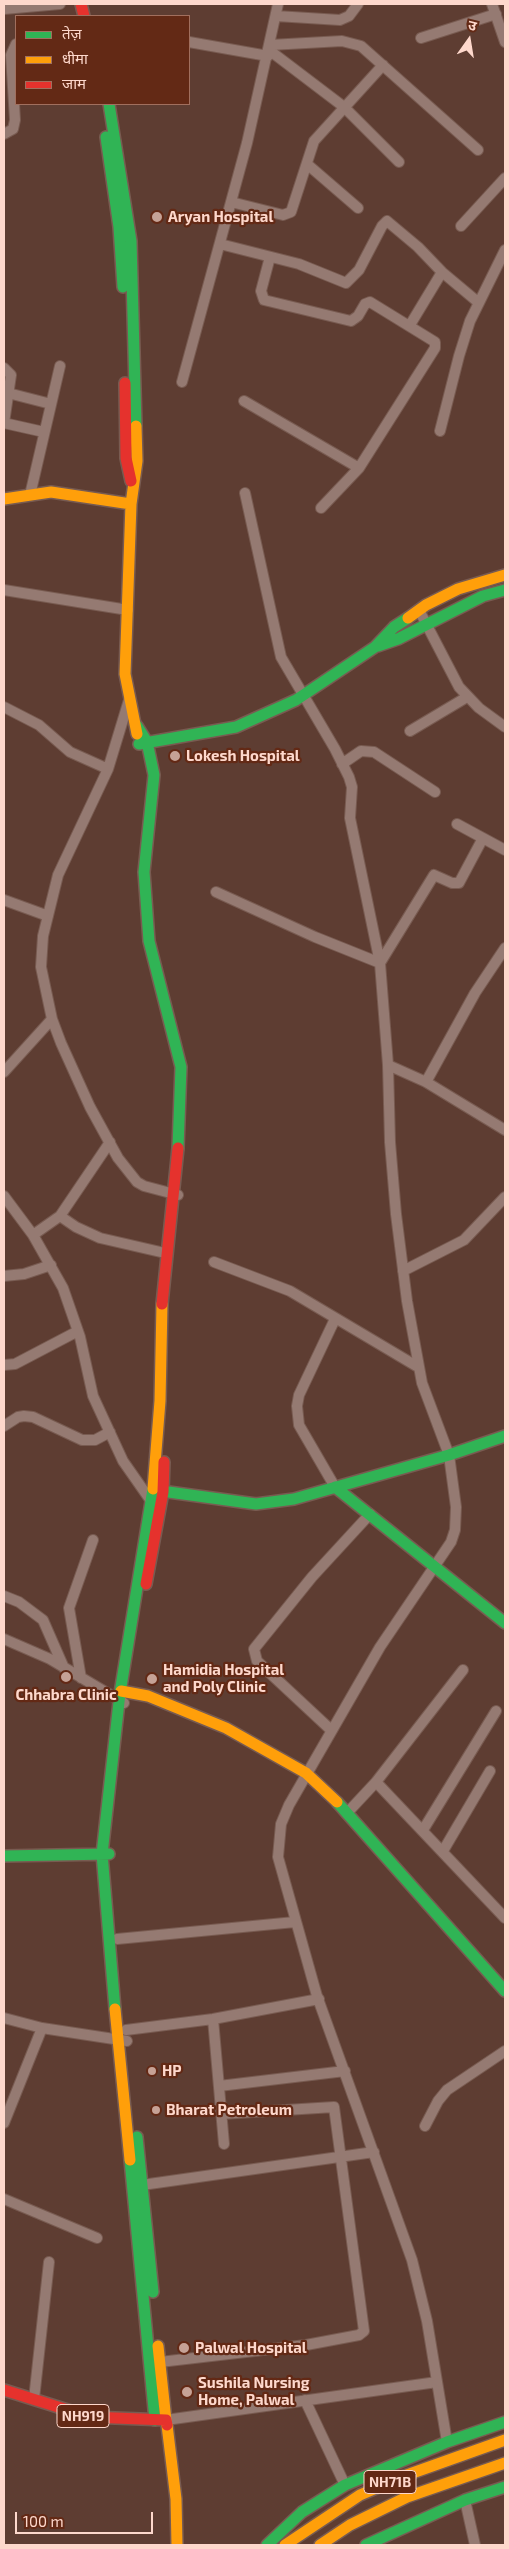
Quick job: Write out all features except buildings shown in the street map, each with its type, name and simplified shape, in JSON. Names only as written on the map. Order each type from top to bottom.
[{"type":"main road","points":[[100,105],[119,227],[126,458],[132,484]]},
{"type":"main road","points":[[109,105],[131,241],[137,461],[132,484],[126,674],[129,699],[154,775],[144,872],[149,941],[179,1054],[181,1079],[178,1169],[168,1300],[157,1497],[123,1697],[105,1854],[160,2420],[169,2545]]},
{"type":"main road","points":[[4,499],[51,492],[131,504]]},
{"type":"main road","points":[[143,743],[236,727],[304,695],[375,647],[394,627],[419,610],[458,589],[505,575]]},
{"type":"main road","points":[[375,647],[398,639],[483,596],[505,590]]},
{"type":"main road","points":[[157,1497],[162,1285],[165,1253],[176,1195]]},
{"type":"main road","points":[[157,1497],[256,1504],[294,1499],[449,1455],[505,1436]]},
{"type":"main road","points":[[335,1487],[505,1623]]},
{"type":"main road","points":[[123,1697],[148,1696],[196,1714],[251,1741],[306,1773],[348,1812],[505,1991]]},
{"type":"main road","points":[[4,1856],[105,1854]]},
{"type":"main road","points":[[105,1854],[117,1939],[124,2037],[142,2184],[160,2362],[160,2420],[176,2499],[177,2545]]},
{"type":"main road","name":"NH919","points":[[4,2390],[90,2417],[160,2420]]},
{"type":"main road","points":[[267,2545],[302,2512],[345,2485],[447,2442],[505,2422]]},
{"type":"main road","name":"NH71B","points":[[285,2545],[360,2495],[404,2476],[505,2440]]},
{"type":"main road","points":[[297,2545],[349,2509],[417,2479],[505,2449]]},
{"type":"main road","points":[[320,2545],[350,2525],[407,2497],[505,2462]]},
{"type":"main road","points":[[340,2545],[379,2520],[411,2506],[505,2473]]},
{"type":"main road","points":[[366,2545],[465,2500],[505,2487]]},
{"type":"street","points":[[4,9],[60,4]]},
{"type":"street","points":[[182,382],[231,202],[269,50],[278,4]]},
{"type":"street","points":[[276,16],[340,20],[349,16],[358,4]]},
{"type":"street","points":[[492,4],[505,42]]},
{"type":"street","points":[[421,38],[496,14]]},
{"type":"street","points":[[190,42],[269,50],[352,42],[369,51],[478,150]]},
{"type":"street","points":[[4,134],[13,129],[15,120],[10,55],[15,46]]},
{"type":"street","points":[[269,50],[344,108],[399,162]]},
{"type":"street","points":[[231,202],[288,214],[293,209],[314,141],[383,65]]},
{"type":"street","points":[[307,164],[358,208]]},
{"type":"street","points":[[461,226],[505,178]]},
{"type":"street","points":[[220,244],[316,270],[340,282],[349,282],[359,270],[382,226],[387,221],[479,303]]},
{"type":"street","points":[[440,431],[470,321],[505,250]]},
{"type":"street","points":[[270,257],[261,291],[264,300],[351,321],[358,316],[365,304],[370,302],[435,342],[435,348],[359,468],[321,508]]},
{"type":"street","points":[[410,325],[442,272]]},
{"type":"street","points":[[30,495],[60,366]]},
{"type":"street","points":[[4,368],[9,370],[11,375],[4,423],[44,432]]},
{"type":"street","points":[[8,394],[51,404]]},
{"type":"street","points":[[244,401],[359,468]]},
{"type":"street","points":[[244,493],[281,657],[287,672],[304,695],[342,764],[352,787],[350,818],[380,963],[388,1065],[391,1151],[403,1271],[418,1367],[449,1455],[456,1507],[455,1530],[451,1542],[380,1647],[306,1773],[281,1824],[278,1846],[279,1866],[294,1922],[319,1999],[412,2260],[427,2321],[447,2442]]},
{"type":"street","points":[[4,590],[128,610]]},
{"type":"street","points":[[419,610],[451,673],[467,697],[505,727]]},
{"type":"street","points":[[410,731],[467,697]]},
{"type":"street","points":[[129,699],[108,769],[58,875],[41,949],[41,967],[52,1019],[73,1072],[110,1142],[132,1178],[144,1186],[176,1195]]},
{"type":"street","points":[[4,708],[39,725],[70,752],[108,769]]},
{"type":"street","points":[[342,764],[360,751],[374,752],[435,792]]},
{"type":"street","points":[[457,824],[505,850]]},
{"type":"street","points":[[380,963],[434,875],[452,883],[458,883],[483,838]]},
{"type":"street","points":[[216,892],[315,937],[380,963]]},
{"type":"street","points":[[4,900],[48,916]]},
{"type":"street","points":[[426,1082],[475,993],[505,948]]},
{"type":"street","points":[[4,1072],[52,1019]]},
{"type":"street","points":[[388,1065],[426,1082],[505,1130]]},
{"type":"street","points":[[33,1235],[60,1216],[110,1142]]},
{"type":"street","points":[[4,1196],[33,1235],[63,1288],[78,1332],[93,1396],[123,1461],[157,1497]]},
{"type":"street","points":[[403,1271],[464,1240],[505,1197]]},
{"type":"street","points":[[60,1216],[76,1228],[100,1238],[165,1253]]},
{"type":"street","points":[[214,1262],[290,1291],[418,1367]]},
{"type":"street","points":[[4,1276],[24,1274],[51,1265]]},
{"type":"street","points":[[335,1487],[299,1424],[296,1406],[299,1395],[336,1319]]},
{"type":"street","points":[[4,1365],[15,1364],[78,1332]]},
{"type":"street","points":[[4,1426],[18,1417],[24,1416],[32,1417],[82,1440],[95,1440],[110,1432]]},
{"type":"street","points":[[331,1730],[257,1661],[254,1649],[312,1577],[370,1514]]},
{"type":"street","points":[[81,1678],[69,1608],[93,1540]]},
{"type":"street","points":[[4,1596],[18,1602],[43,1620],[64,1668]]},
{"type":"street","points":[[4,1639],[123,1697]]},
{"type":"street","points":[[348,1812],[376,1782],[462,1670]]},
{"type":"street","points":[[423,1830],[496,1710]]},
{"type":"street","points":[[443,1851],[490,1770]]},
{"type":"street","points":[[376,1782],[505,1918]]},
{"type":"street","points":[[117,1939],[294,1922]]},
{"type":"street","points":[[4,2018],[42,2028],[124,2037],[213,2018],[319,1999]]},
{"type":"street","points":[[213,2018],[224,2144]]},
{"type":"street","points":[[4,2123],[42,2028]]},
{"type":"street","points":[[425,2126],[438,2101],[447,2090],[505,2052]]},
{"type":"street","points":[[219,2086],[345,2071]]},
{"type":"street","points":[[160,2362],[306,2345],[359,2335],[363,2332],[364,2318],[343,2158],[337,2115],[332,2106],[221,2114]]},
{"type":"street","points":[[142,2184],[343,2158],[374,2152]]},
{"type":"street","points":[[4,2200],[97,2238]]},
{"type":"street","points":[[34,2399],[49,2262]]},
{"type":"street","points":[[160,2420],[437,2382]]},
{"type":"street","points":[[305,2400],[345,2485]]},
{"type":"street","points":[[465,2500],[475,2545]]},
{"type":"traffic: fast","points":[[109,105],[131,241],[136,426]]},
{"type":"traffic: fast","points":[[106,137],[119,227],[123,287]]},
{"type":"traffic: fast","points":[[378,646],[398,639],[483,596],[505,590]]},
{"type":"traffic: fast","points":[[139,744],[236,727],[296,700],[375,647],[394,627],[408,618]]},
{"type":"traffic: fast","points":[[137,726],[147,742],[154,775],[144,872],[149,941],[181,1067],[178,1148]]},
{"type":"traffic: fast","points":[[154,1490],[256,1504],[294,1499],[449,1455],[505,1436]]},
{"type":"traffic: fast","points":[[335,1487],[505,1623]]},
{"type":"traffic: fast","points":[[115,2009],[102,1854],[120,1693],[153,1489]]},
{"type":"traffic: fast","points":[[337,1802],[505,1991]]},
{"type":"traffic: fast","points":[[4,1856],[109,1854]]},
{"type":"traffic: fast","points":[[137,2137],[153,2292]]},
{"type":"traffic: fast","points":[[130,2160],[155,2420]]},
{"type":"traffic: fast","points":[[267,2545],[302,2512],[345,2485],[447,2442],[505,2422]]},
{"type":"traffic: fast","points":[[366,2545],[465,2500],[505,2487]]},
{"type":"traffic: slow","points":[[136,426],[137,461],[131,504],[125,674],[137,734]]},
{"type":"traffic: slow","points":[[4,499],[51,492],[131,504]]},
{"type":"traffic: slow","points":[[408,618],[426,605],[458,589],[505,575]]},
{"type":"traffic: slow","points":[[153,1489],[160,1401],[162,1304]]},
{"type":"traffic: slow","points":[[121,1691],[148,1696],[226,1728],[306,1773],[337,1802]]},
{"type":"traffic: slow","points":[[115,2009],[130,2160]]},
{"type":"traffic: slow","points":[[158,2346],[166,2420]]},
{"type":"traffic: slow","points":[[167,2425],[176,2499],[177,2545]]},
{"type":"traffic: slow","points":[[285,2545],[360,2495],[404,2476],[505,2440]]},
{"type":"traffic: slow","points":[[320,2545],[350,2525],[407,2497],[505,2463]]},
{"type":"traffic: jam","points":[[81,4],[84,15]]},
{"type":"traffic: jam","points":[[125,383],[126,458],[131,481]]},
{"type":"traffic: jam","points":[[162,1304],[178,1148]]},
{"type":"traffic: jam","points":[[146,1584],[163,1492],[164,1462]]},
{"type":"traffic: jam","points":[[4,2390],[90,2417],[166,2420],[167,2425]]},
{"type":"place","name":"Aryan Hospital","points":[[157,217]]},
{"type":"place","name":"Lokesh Hospital","points":[[175,756]]},
{"type":"place","name":"Chhabra Clinic","points":[[66,1677]]},
{"type":"place","name":"Hamidia Hospital and Poly Clinic","points":[[152,1679]]},
{"type":"place","name":"HP","points":[[152,2071]]},
{"type":"place","name":"Bharat Petroleum","points":[[156,2110]]},
{"type":"place","name":"Palwal Hospital","points":[[184,2348]]},
{"type":"place","name":"Sushila Nursing Home, Palwal","points":[[187,2392]]}]
